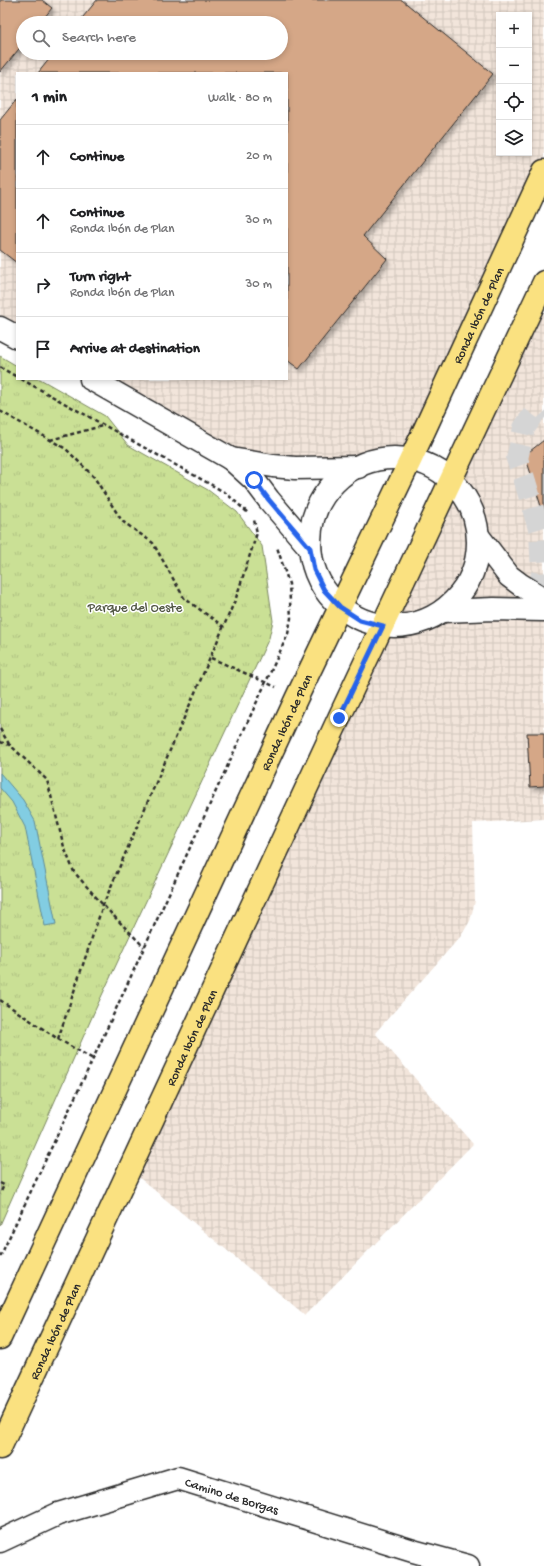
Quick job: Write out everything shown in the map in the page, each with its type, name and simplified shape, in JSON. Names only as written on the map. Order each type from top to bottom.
[{"type":"main road","name":"Ronda Ibón de Plan","points":[[2,1330],[340,607],[411,459],[544,171]]},
{"type":"main road","name":"Ronda Ibón de Plan","points":[[0,1448],[544,282]]},
{"type":"street","points":[[0,328],[16,336]]},
{"type":"street","points":[[93,380],[231,459],[254,480],[310,548]]},
{"type":"street","points":[[391,458],[411,459],[433,467],[452,480],[465,496],[475,516],[479,537],[476,565],[463,591],[443,611],[425,622],[404,626],[383,626],[360,620],[340,607],[319,582],[314,570],[310,548],[313,519],[325,493],[346,473],[358,466],[376,460],[391,458]]},
{"type":"street","points":[[231,459],[295,468],[358,466]]},
{"type":"street","points":[[479,537],[509,576],[521,586],[544,599]]},
{"type":"street","points":[[443,611],[494,609],[544,610]]},
{"type":"street","name":"Camino de Borgas","points":[[0,1541],[58,1514],[178,1478],[412,1551],[468,1566]]},
{"type":"path","points":[[0,367],[16,376]]},
{"type":"path","points":[[23,380],[103,426],[226,493],[250,515]]},
{"type":"path","points":[[0,411],[66,449],[94,477],[122,521],[153,543],[184,598],[224,627]]},
{"type":"path","points":[[50,440],[103,426]]},
{"type":"path","points":[[252,519],[261,526]]},
{"type":"path","points":[[58,1039],[103,904],[236,598],[254,547],[257,533],[255,522]]},
{"type":"path","points":[[0,1257],[93,1059],[288,634],[291,618],[288,584],[276,545]]},
{"type":"path","points":[[211,658],[280,689]]},
{"type":"path","points":[[0,729],[10,745],[47,780],[64,847],[74,872],[144,947]]},
{"type":"path","points":[[0,742],[10,745]]},
{"type":"path","points":[[0,1000],[58,1039],[93,1059]]},
{"type":"path","points":[[0,1183],[4,1185],[0,1194]]},
{"type":"shaded area","points":[[0,0],[544,0],[544,173],[411,458],[384,458],[365,465],[236,457],[88,380],[288,380],[288,72],[16,72],[16,339],[0,330]]},
{"type":"shaded area","points":[[544,282],[544,819],[473,823],[475,901],[470,921],[461,936],[375,1033],[473,1144],[305,1315],[130,1170]]},
{"type":"green space","name":"Parque del Oeste","points":[[0,356],[16,365],[16,380],[42,380],[105,416],[128,445],[208,490],[237,512],[262,546],[273,621],[269,638],[96,1008],[0,1225]]},
{"type":"water","points":[[0,773],[23,800],[35,821],[56,924],[45,926],[25,827],[12,802],[0,788]]},
{"type":"building","points":[[0,0],[42,0],[52,8],[46,16],[16,16],[16,53],[0,72]]},
{"type":"building","points":[[97,0],[402,0],[493,74],[363,236],[387,259],[299,369],[288,361],[288,72],[39,72],[48,60],[288,60],[288,16],[84,16]]},
{"type":"building","points":[[16,100],[16,262],[0,250],[0,120]]},
{"type":"building","points":[[544,440],[544,516],[525,455]]},
{"type":"building","points":[[527,733],[544,733],[544,786],[530,787]]},
{"type":"tunnel","points":[[537,594],[542,574],[540,532],[517,459],[524,428],[537,411],[544,419]]},
{"type":"route","points":[[254,480],[310,548],[314,570],[324,590],[340,607],[360,620],[383,626],[339,718]]}]
